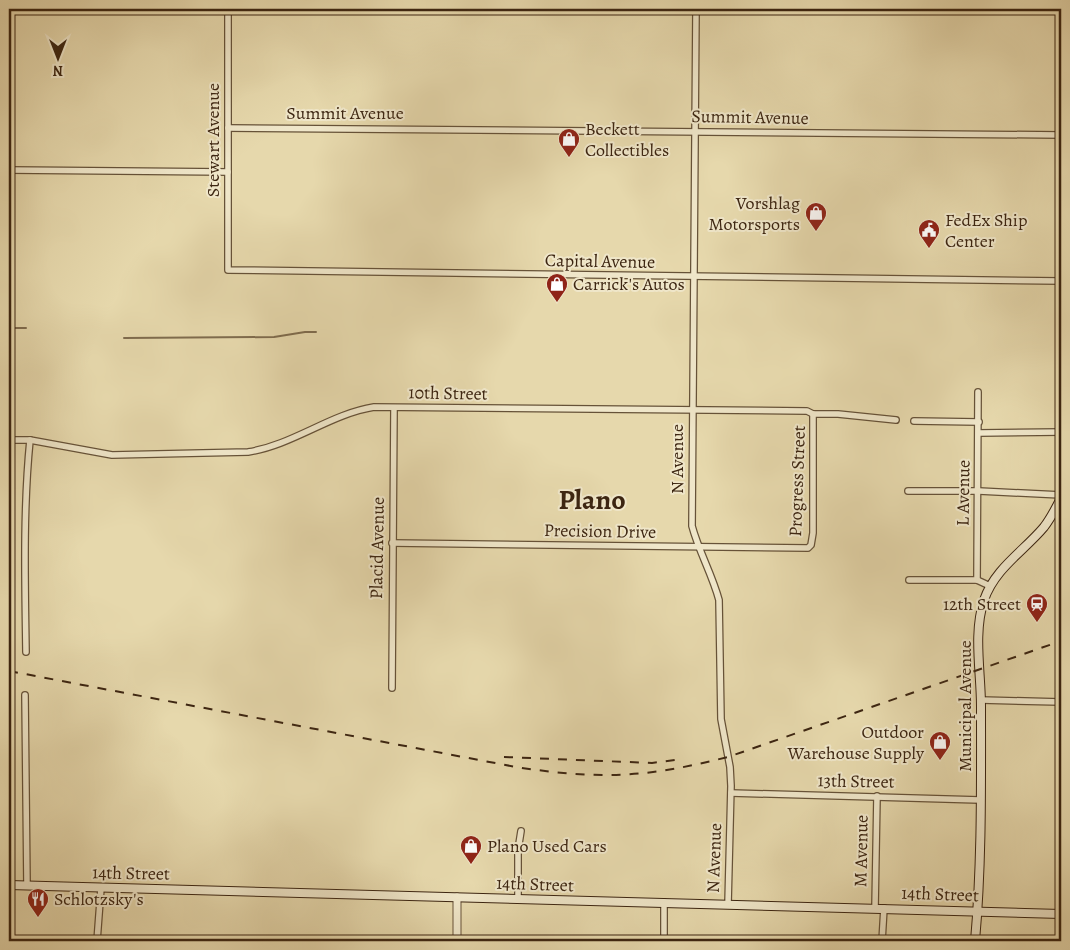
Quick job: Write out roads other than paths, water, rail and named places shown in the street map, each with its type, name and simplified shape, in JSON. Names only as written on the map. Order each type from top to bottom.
[{"type":"main road","name":"Municipal Avenue","points":[[975,941],[978,910],[980,800],[980,624],[984,600],[990,586],[1005,566],[1042,528],[1061,496]]},
{"type":"main road","name":"14th Street","points":[[9,885],[978,910],[1061,914]]},
{"type":"street","name":"Stewart Avenue","points":[[228,9],[228,270]]},
{"type":"street","name":"N Avenue","points":[[696,9],[692,526],[698,547],[714,584],[718,600],[721,719],[730,767],[731,793],[728,904]]},
{"type":"street","name":"Summit Avenue","points":[[228,128],[1061,135]]},
{"type":"street","points":[[9,170],[228,172]]},
{"type":"street","name":"Capital Avenue","points":[[228,270],[1061,281]]},
{"type":"street","name":"L Avenue","points":[[977,580],[979,491],[978,392]]},
{"type":"street","name":"10th Street","points":[[9,440],[30,440],[112,455],[248,452],[264,450],[284,443],[320,425],[356,411],[374,407],[807,411],[813,414],[838,414],[896,420]]},
{"type":"street","name":"Placid Avenue","points":[[392,688],[394,408]]},
{"type":"street","name":"Progress Street","points":[[808,548],[812,541],[814,527],[813,414]]},
{"type":"street","points":[[914,421],[978,422]]},
{"type":"street","points":[[979,433],[1061,432]]},
{"type":"street","points":[[26,652],[27,467],[30,440]]},
{"type":"street","points":[[908,491],[979,491],[1061,496]]},
{"type":"street","name":"Precision Drive","points":[[392,543],[808,548]]},
{"type":"street","points":[[909,580],[977,580],[990,586]]},
{"type":"street","points":[[25,695],[27,886]]},
{"type":"street","points":[[981,700],[1061,702]]},
{"type":"street","name":"13th Street","points":[[731,793],[980,800]]},
{"type":"street","name":"M Avenue","points":[[875,908],[877,796]]},
{"type":"street","points":[[518,898],[518,850],[521,831]]},
{"type":"street","points":[[97,941],[101,888]]},
{"type":"street","points":[[457,897],[457,941]]},
{"type":"street","points":[[664,902],[664,941]]},
{"type":"street","name":"M Avenue","points":[[882,941],[884,908]]},
{"type":"waterway","points":[[9,328],[26,328]]},
{"type":"waterway","points":[[124,338],[274,337],[316,332]]},
{"type":"railway","points":[[9,671],[516,767],[550,772],[619,775],[672,769],[728,757],[1061,641]]},
{"type":"railway","points":[[504,757],[652,763],[682,759]]},
{"type":"place","name":"Beckett Collectibles","points":[[569,158]]},
{"type":"place","name":"Vorshlag Motorsports","points":[[816,232]]},
{"type":"place","name":"FedEx Ship Center","points":[[929,249]]},
{"type":"place","name":"Carrick's Autos","points":[[557,303]]},
{"type":"place","name":"12th Street","points":[[1037,623]]},
{"type":"place","name":"Outdoor Warehouse Supply","points":[[940,761]]},
{"type":"place","name":"Plano Used Cars","points":[[471,865]]},
{"type":"place","name":"Schlotzsky's","points":[[38,918]]},
{"type":"district","name":"Plano","points":[[592,500]]}]
